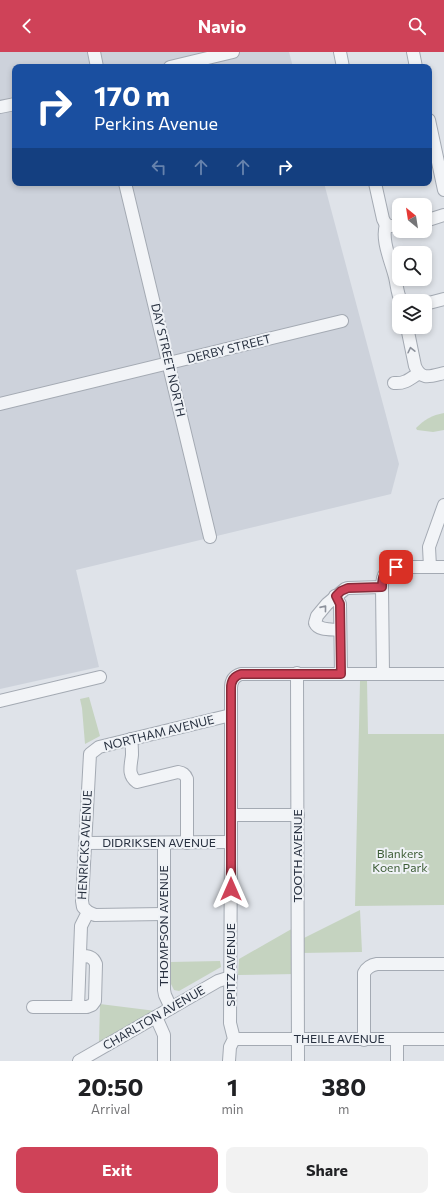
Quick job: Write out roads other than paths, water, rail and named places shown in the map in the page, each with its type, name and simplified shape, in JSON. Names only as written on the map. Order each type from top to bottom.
[{"type":"street","points":[[94,52],[96,64]]},
{"type":"street","points":[[183,64],[233,52]]},
{"type":"street","points":[[340,52],[342,64]]},
{"type":"street","points":[[413,52],[415,64]]},
{"type":"street","points":[[0,107],[12,105]]},
{"type":"street","points":[[432,134],[444,190]]},
{"type":"street","name":"DAY STREET NORTH","points":[[127,186],[210,538]]},
{"type":"street","points":[[376,186],[383,219],[386,225],[384,230],[385,237],[398,294]]},
{"type":"street","points":[[432,219],[444,215]]},
{"type":"street","points":[[386,225],[392,225]]},
{"type":"street","points":[[432,302],[444,299]]},
{"type":"street","name":"DERBY STREET","points":[[0,404],[342,321]]},
{"type":"street","points":[[408,334],[415,366],[419,373],[426,376],[444,373]]},
{"type":"street","points":[[394,384],[401,384],[419,373]]},
{"type":"street","points":[[430,567],[429,547],[444,505]]},
{"type":"street","points":[[383,674],[383,577],[389,569],[396,567],[444,567]]},
{"type":"street","points":[[340,630],[321,629],[315,623],[317,616],[327,604],[341,591],[348,588],[382,587]]},
{"type":"street","points":[[336,596],[340,604],[341,674]]},
{"type":"street","points":[[297,673],[444,674]]},
{"type":"street","name":"SPITZ AVENUE","points":[[229,1061],[230,1047],[234,1040],[230,1023],[231,684],[235,677],[241,674],[297,673]]},
{"type":"street","name":"TOOTH AVENUE","points":[[297,673],[298,1061]]},
{"type":"street","points":[[0,701],[100,676]]},
{"type":"street","name":"NORTHAM AVENUE","points":[[90,754],[99,747],[231,715]]},
{"type":"street","points":[[131,739],[132,750],[130,774],[136,782],[178,772],[186,776],[186,843]]},
{"type":"street","name":"HENRICKS AVENUE","points":[[78,1007],[81,926],[88,912],[83,907],[82,901],[90,754]]},
{"type":"street","points":[[231,814],[298,815]]},
{"type":"street","name":"DIDRIKSEN AVENUE","points":[[86,843],[231,842]]},
{"type":"street","name":"THOMPSON AVENUE","points":[[164,843],[164,990],[171,1008]]},
{"type":"street","points":[[88,912],[95,914],[163,914]]},
{"type":"street","points":[[33,1007],[87,1007],[92,1005],[95,1001],[96,964],[92,957],[80,956]]},
{"type":"street","points":[[364,1040],[364,973],[369,967],[376,964],[444,964]]},
{"type":"street","name":"CHARLTON AVENUE","points":[[79,1061],[218,981],[231,977]]},
{"type":"street","points":[[78,988],[96,988]]},
{"type":"street","points":[[156,1017],[164,1035],[164,1061]]},
{"type":"street","name":"THEILE AVENUE","points":[[234,1040],[444,1040]]},
{"type":"street","points":[[397,1040],[397,1061]]},
{"type":"park label","name":"Blankers Koen Park","points":[[400,861]]}]
